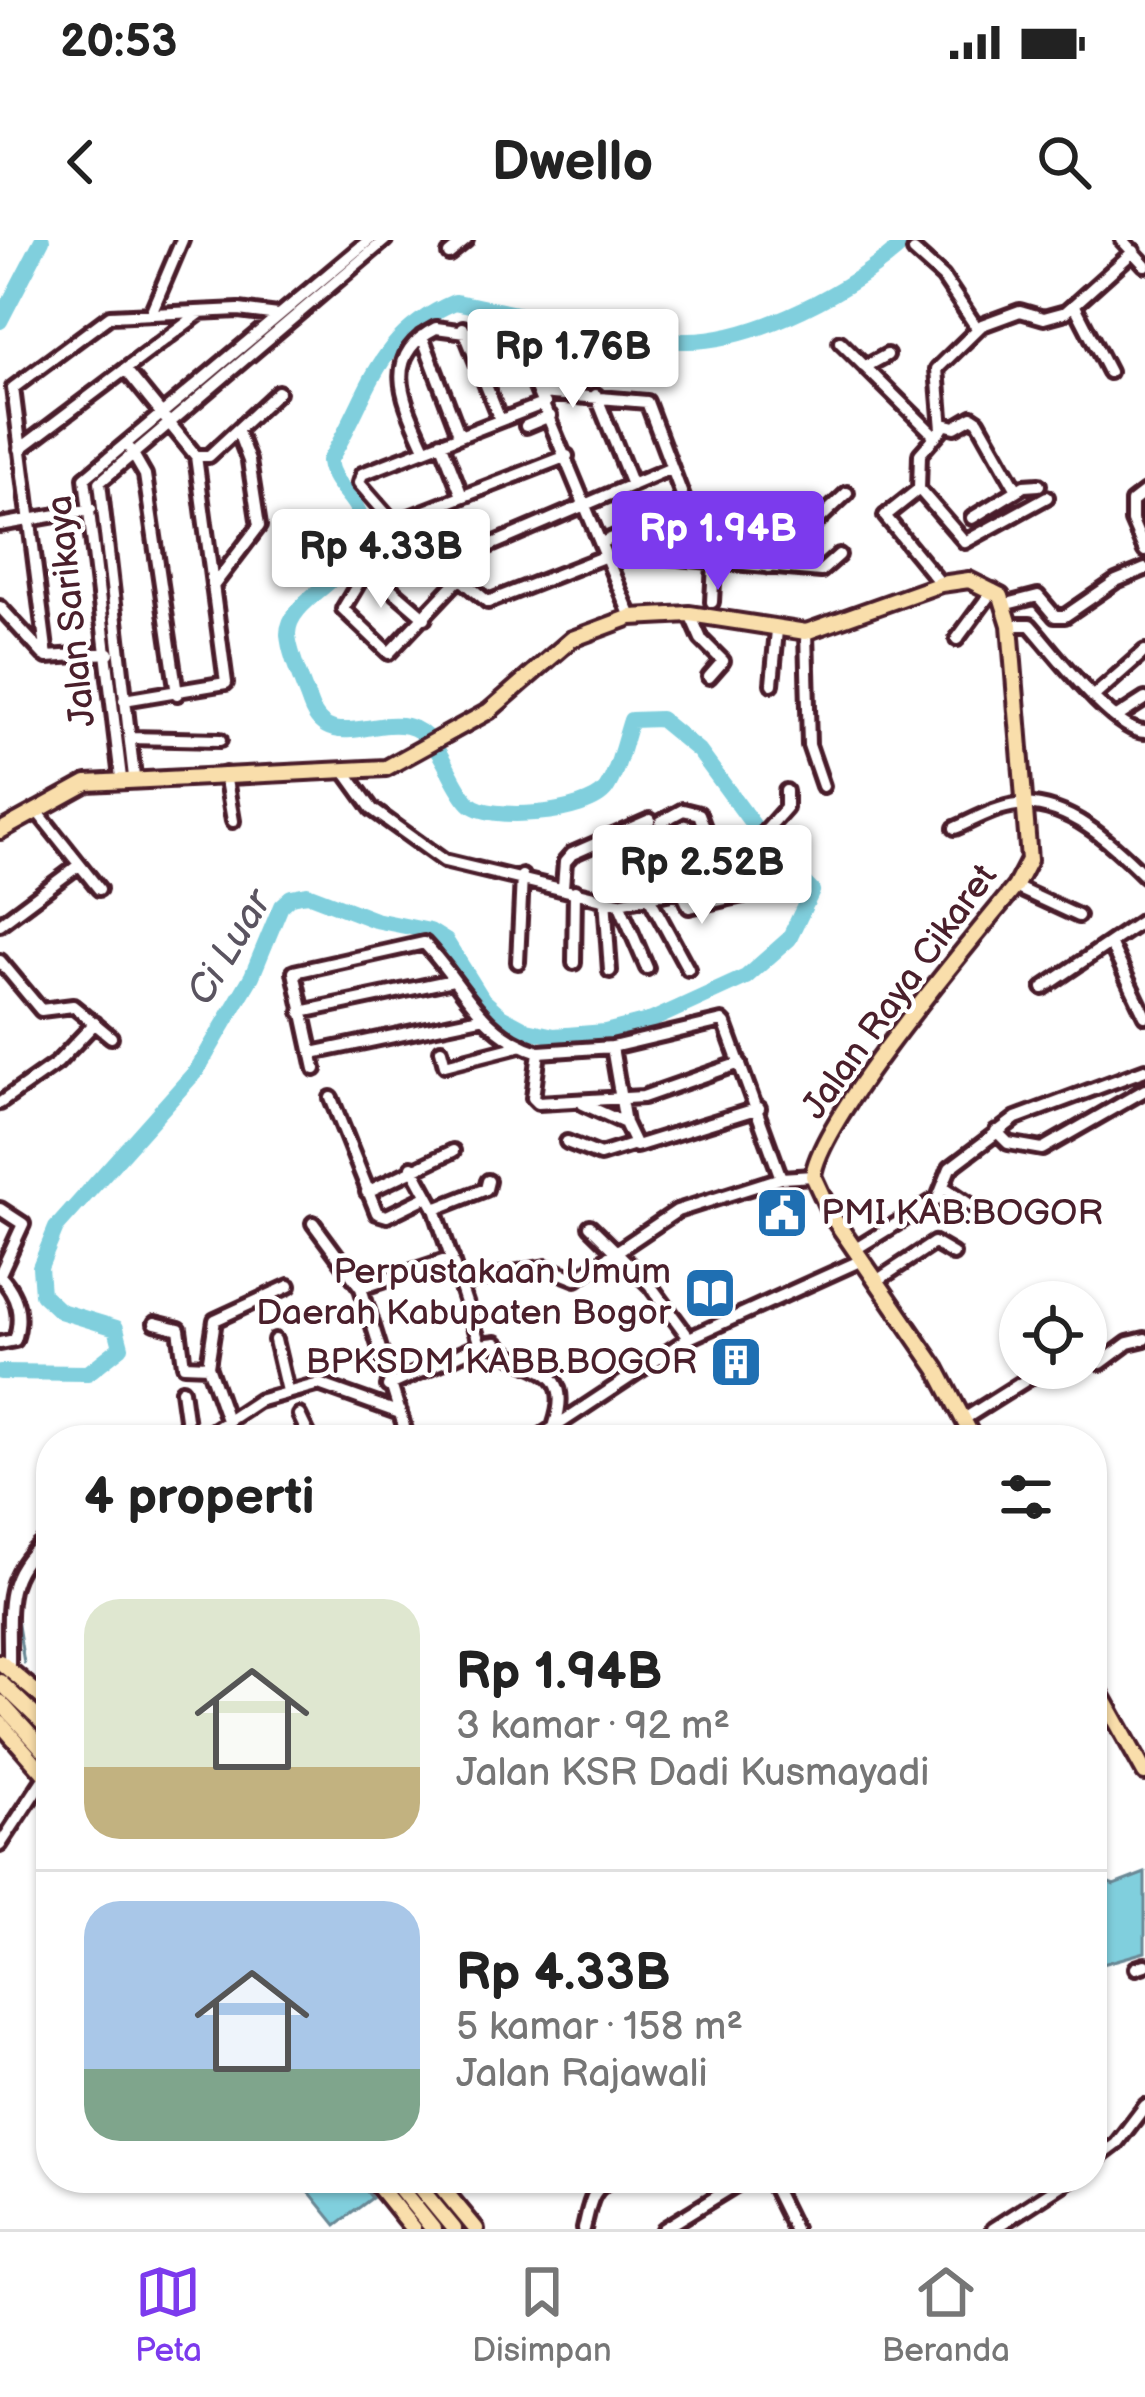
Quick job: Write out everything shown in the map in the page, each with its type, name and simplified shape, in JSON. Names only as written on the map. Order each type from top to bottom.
[{"type":"main road","points":[[0,831],[87,783],[128,777],[346,773],[386,768],[489,711],[572,639],[631,617],[691,614],[806,632],[940,584],[969,580],[993,590],[1006,604]]},
{"type":"main road","name":"Jalan Raya Cikaret","points":[[967,1425],[813,1176],[819,1154],[893,1042],[1015,887],[1029,860],[1006,604]]},
{"type":"main road","points":[[4,1665],[36,1688]]},
{"type":"main road","points":[[0,1682],[36,1717]]},
{"type":"main road","points":[[0,1702],[36,1742]]},
{"type":"main road","points":[[1107,1704],[1143,1766]]},
{"type":"main road","points":[[0,1723],[36,1763]]},
{"type":"main road","points":[[384,2193],[413,2229]]},
{"type":"main road","points":[[404,2193],[433,2229]]},
{"type":"main road","points":[[424,2193],[454,2229]]},
{"type":"main road","points":[[446,2193],[476,2229]]},
{"type":"street","points":[[151,313],[182,240]]},
{"type":"street","points":[[449,254],[466,240]]},
{"type":"street","points":[[1122,240],[1145,265]]},
{"type":"street","name":"Jalan Sarikaya","points":[[128,777],[85,478],[379,241]]},
{"type":"street","points":[[914,251],[944,277],[977,328]]},
{"type":"street","points":[[1047,497],[964,542],[919,489],[920,454],[944,424],[935,373],[977,328],[1020,311],[1044,318],[1075,306],[1134,251]]},
{"type":"street","points":[[1075,306],[1109,372]]},
{"type":"street","points":[[20,449],[202,311]]},
{"type":"street","points":[[47,657],[14,388],[115,315],[202,311],[283,320]]},
{"type":"street","points":[[425,448],[398,386],[401,368],[422,337],[436,328],[463,328],[628,354]]},
{"type":"street","points":[[463,328],[500,420]]},
{"type":"street","points":[[422,337],[459,434]]},
{"type":"street","points":[[515,337],[631,617]]},
{"type":"street","points":[[840,343],[935,436]]},
{"type":"street","points":[[865,367],[887,355]]},
{"type":"street","points":[[124,700],[226,683],[196,457],[169,412],[126,370]]},
{"type":"street","points":[[196,457],[204,459],[278,392]]},
{"type":"street","points":[[596,395],[632,485]]},
{"type":"street","points":[[606,556],[493,603],[394,523],[359,478],[459,434],[546,404],[596,395],[647,402],[684,507],[711,562],[712,602]]},
{"type":"street","points":[[526,426],[546,404]]},
{"type":"street","points":[[944,424],[978,421],[1016,490]]},
{"type":"street","points":[[214,585],[259,526],[249,460],[238,432]]},
{"type":"street","points":[[441,442],[462,496]]},
{"type":"street","points":[[128,447],[145,475],[177,694]]},
{"type":"street","name":"Jalan Sarikaya","points":[[128,447],[100,482],[110,653],[130,738],[128,777]]},
{"type":"street","points":[[459,579],[389,653],[343,609],[394,523],[567,456]]},
{"type":"street","points":[[444,565],[670,469]]},
{"type":"street","points":[[972,518],[1016,490],[1039,485]]},
{"type":"street","points":[[919,489],[887,513],[885,520],[940,584]]},
{"type":"street","points":[[1145,492],[1132,502],[1130,511],[1145,551]]},
{"type":"street","points":[[769,567],[847,493]]},
{"type":"street","points":[[601,543],[684,507]]},
{"type":"street","points":[[0,525],[29,516],[100,508]]},
{"type":"street","points":[[711,562],[755,518]]},
{"type":"street","points":[[648,524],[667,557],[821,571],[839,555]]},
{"type":"street","points":[[367,568],[425,618]]},
{"type":"street","points":[[1006,604],[1039,596],[1055,616],[1064,616],[1145,569]]},
{"type":"street","points":[[958,639],[993,590]]},
{"type":"street","points":[[0,607],[47,657]]},
{"type":"street","points":[[691,614],[701,638],[723,661],[709,677]]},
{"type":"street","points":[[1010,625],[1030,625],[1094,697],[1137,733],[1145,732]]},
{"type":"street","points":[[772,684],[777,630]]},
{"type":"street","points":[[806,632],[809,745],[823,786]]},
{"type":"street","points":[[1094,697],[1145,651]]},
{"type":"street","points":[[47,657],[110,653]]},
{"type":"street","points":[[1118,717],[1145,700]]},
{"type":"street","points":[[130,738],[220,740]]},
{"type":"street","points":[[346,773],[372,809],[444,861],[522,876],[619,903],[681,890],[721,872],[786,808],[786,791]]},
{"type":"street","points":[[225,774],[233,821]]},
{"type":"street","points":[[955,828],[1022,804],[1054,810],[1114,845],[1145,876]]},
{"type":"street","points":[[36,810],[99,889]]},
{"type":"street","points":[[574,963],[565,862],[572,854],[683,810],[699,814],[721,872]]},
{"type":"street","points":[[0,924],[79,865]]},
{"type":"street","points":[[518,962],[522,876]]},
{"type":"street","points":[[1015,887],[1078,916]]},
{"type":"street","points":[[681,890],[687,907],[761,891]]},
{"type":"street","points":[[605,898],[610,971]]},
{"type":"street","points":[[650,899],[688,969]]},
{"type":"street","points":[[619,903],[646,968]]},
{"type":"street","points":[[1043,988],[1145,919]]},
{"type":"street","points":[[315,1070],[294,972],[424,943],[481,1018],[519,1046],[539,1052],[612,1047],[722,1021],[759,1108],[781,1178]]},
{"type":"street","points":[[1111,945],[1145,1016]]},
{"type":"street","points":[[0,961],[41,1010],[64,1004],[111,1037]]},
{"type":"street","points":[[302,1012],[453,980]]},
{"type":"street","points":[[312,1053],[481,1018]]},
{"type":"street","points":[[0,1103],[57,1063],[95,1023]]},
{"type":"street","points":[[441,1050],[445,1065],[519,1046]]},
{"type":"street","points":[[612,1047],[632,1145]]},
{"type":"street","points":[[539,1052],[535,1102],[621,1101],[740,1063]]},
{"type":"street","points":[[557,1425],[689,1338],[858,1255],[915,1214],[945,1187],[950,1168],[996,1131],[1050,1101],[1145,1070]]},
{"type":"street","points":[[996,1131],[1008,1143],[1042,1149],[1145,1090]]},
{"type":"street","points":[[331,1098],[342,1113],[348,1146],[382,1216],[428,1196]]},
{"type":"street","points":[[574,1100],[625,1123]]},
{"type":"street","points":[[567,1142],[600,1155],[759,1108]]},
{"type":"street","points":[[368,1192],[453,1151]]},
{"type":"street","points":[[412,1167],[435,1209],[480,1345]]},
{"type":"street","points":[[462,1282],[546,1267],[575,1279],[676,1211],[781,1178],[813,1176]]},
{"type":"street","points":[[435,1209],[486,1189],[488,1181]]},
{"type":"street","points":[[945,1187],[972,1206]]},
{"type":"street","points":[[0,1209],[23,1224],[0,1275],[20,1309],[20,1323],[15,1340],[0,1343]]},
{"type":"street","points":[[313,1223],[362,1288],[387,1360],[388,1387],[404,1425]]},
{"type":"street","points":[[590,1226],[658,1294],[689,1338]]},
{"type":"street","points":[[878,1280],[934,1243],[953,1254]]},
{"type":"street","points":[[362,1288],[452,1258]]},
{"type":"street","points":[[227,1420],[208,1366],[215,1320],[289,1286]]},
{"type":"street","points":[[155,1324],[179,1329],[184,1366],[208,1366]]},
{"type":"street","points":[[1107,1359],[1128,1343],[1145,1339]]},
{"type":"street","points":[[275,1340],[287,1391]]},
{"type":"street","points":[[388,1387],[480,1345],[496,1343],[506,1355],[533,1361],[560,1390],[563,1401],[555,1425]]},
{"type":"street","points":[[220,1425],[287,1391],[319,1384],[402,1417]]},
{"type":"street","points":[[964,1419],[1012,1389]]},
{"type":"street","points":[[182,1390],[187,1425]]},
{"type":"street","points":[[299,1415],[304,1425]]},
{"type":"street","points":[[4,1665],[10,1584],[22,1558],[36,1547]]},
{"type":"street","points":[[0,1845],[36,1796]]},
{"type":"street","points":[[1107,2151],[1145,2106]]},
{"type":"street","points":[[584,2229],[593,2193]]},
{"type":"street","points":[[664,2229],[723,2193]]},
{"type":"street","points":[[776,2193],[794,2229]]},
{"type":"street","points":[[993,2229],[1049,2193]]},
{"type":"water","points":[[1145,1873],[1145,1952],[1107,1963],[1107,1882],[1114,1885]]},
{"type":"water","points":[[310,2193],[368,2193],[372,2198],[336,2225]]},
{"type":"waterway","points":[[0,321],[42,240]]},
{"type":"waterway","name":"Ci Luar","points":[[0,1372],[88,1373],[121,1347],[116,1328],[60,1311],[42,1294],[40,1267],[56,1228],[197,1070],[252,976],[281,906],[291,897],[307,894],[375,920],[430,931],[446,941],[483,1000],[501,1016],[527,1030],[554,1036],[605,1032],[652,1020],[746,977],[789,939],[812,891],[771,849],[699,751],[660,719],[631,720],[614,774],[596,798],[560,810],[496,813],[469,803],[436,748],[418,730],[393,725],[352,730],[327,727],[310,704],[288,634],[300,607],[341,572],[360,542],[360,515],[329,461],[377,369],[407,332],[428,316],[455,302],[629,336],[711,339],[772,323],[833,294],[907,240]]},
{"type":"waterway","points":[[15,1606],[24,1663]]},
{"type":"place","name":"PMI KAB.BOGOR","points":[[782,1213]]},
{"type":"place","name":"Perpustakaan Umum Daerah Kabupaten Bogor","points":[[710,1293]]},
{"type":"place","name":"BPKSDM KABB.BOGOR","points":[[736,1362]]}]
